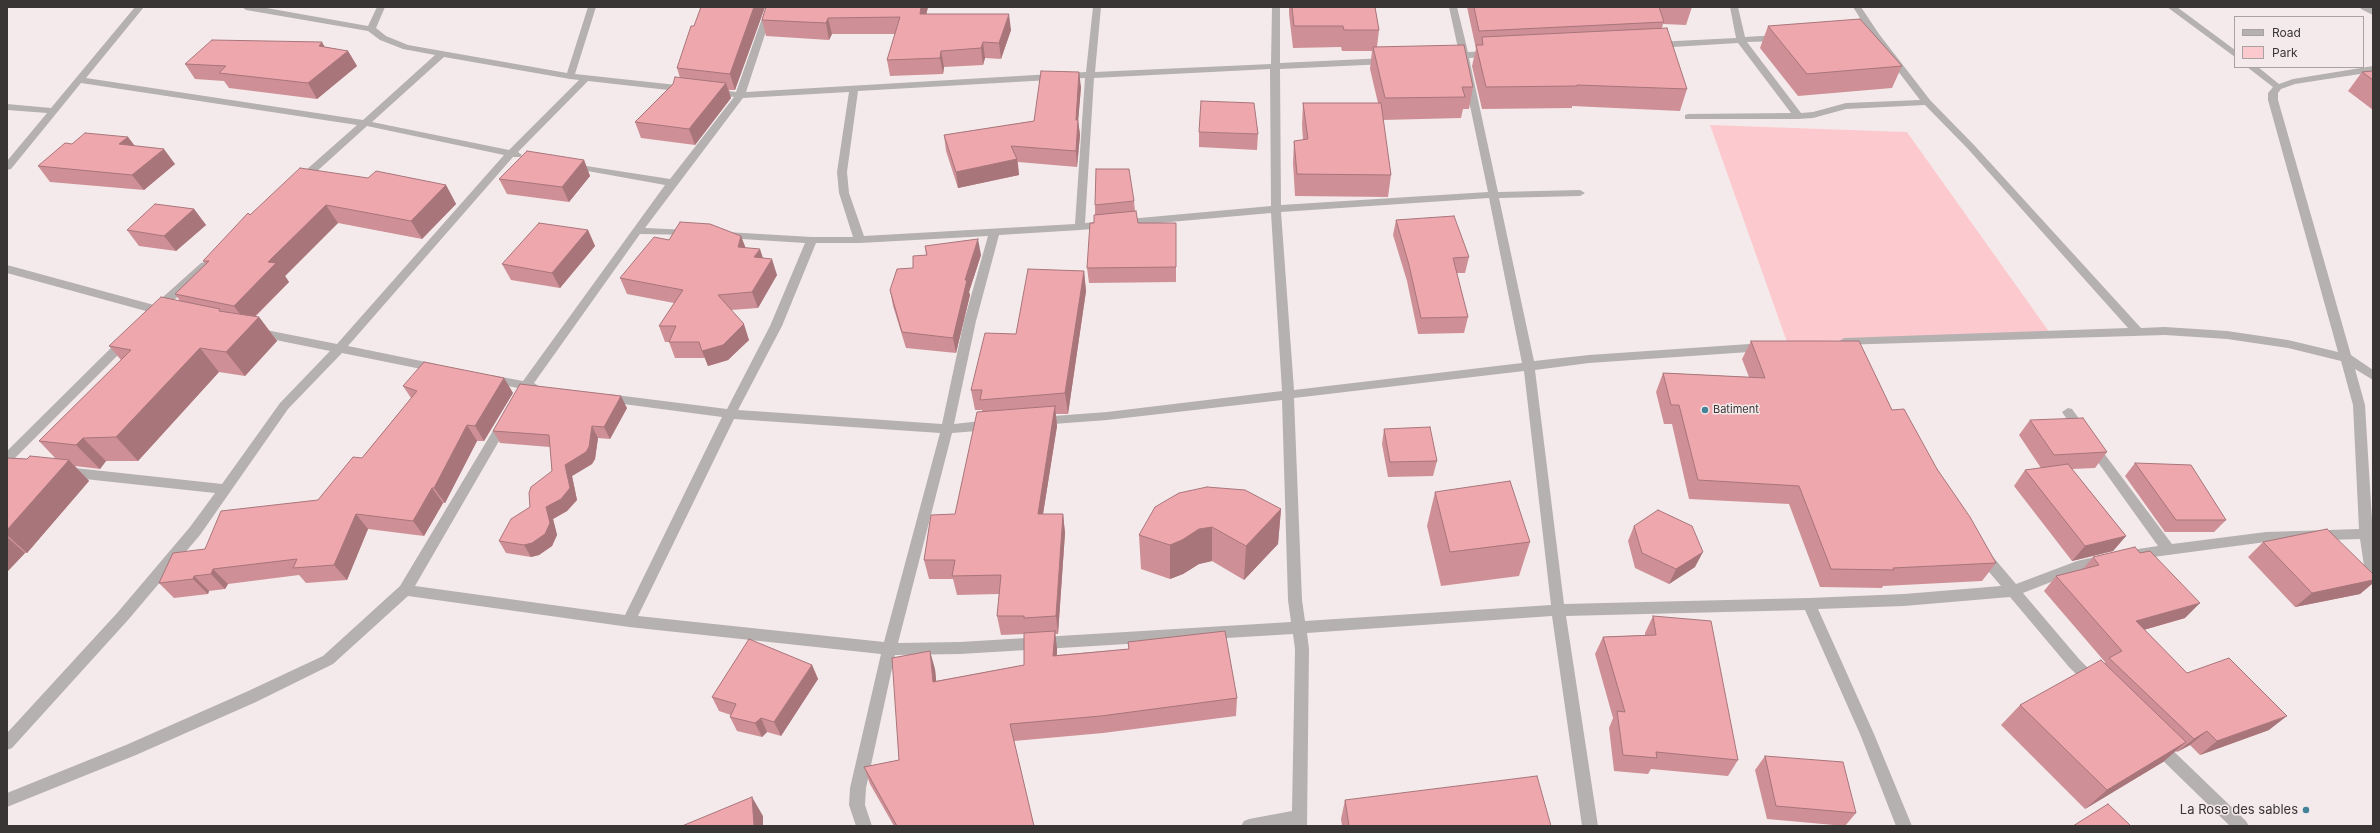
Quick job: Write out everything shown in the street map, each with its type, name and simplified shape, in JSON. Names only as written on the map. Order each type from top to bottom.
[{"type":"street","points":[[7,167],[140,7]]},
{"type":"street","points":[[246,7],[371,29],[382,38],[406,47],[442,54],[570,76],[740,95],[1090,75],[1398,60]]},
{"type":"street","points":[[371,29],[381,7]]},
{"type":"street","points":[[570,76],[592,7]]},
{"type":"street","points":[[517,400],[525,386],[639,231],[672,182],[740,95],[770,7]]},
{"type":"street","points":[[1080,227],[1090,75],[1097,7]]},
{"type":"street","points":[[1249,826],[1299,822],[1302,716],[1300,627],[1295,600],[1288,393],[1276,209],[1274,136],[1276,7]]},
{"type":"street","points":[[1453,7],[1465,55],[1529,367],[1558,610],[1590,826]]},
{"type":"street","points":[[1734,7],[1740,41],[1798,116]]},
{"type":"street","points":[[1857,7],[1871,36],[1927,102],[1971,147],[2138,332]]},
{"type":"street","points":[[2172,7],[2234,53]]},
{"type":"street","points":[[2364,7],[2373,12]]},
{"type":"street","points":[[1646,46],[1786,38]]},
{"type":"street","points":[[1443,56],[1496,53]]},
{"type":"street","points":[[295,186],[442,54]]},
{"type":"street","points":[[2253,68],[2278,87]]},
{"type":"street","points":[[2373,69],[2293,82],[2278,87],[2273,93],[2273,100],[2347,358],[2359,405],[2366,534],[2373,579]]},
{"type":"street","points":[[7,743],[128,610],[195,531],[284,406],[339,349],[511,154],[586,78]]},
{"type":"street","points":[[78,80],[365,123],[526,157]]},
{"type":"street","points":[[854,89],[842,172],[844,193],[850,216],[860,240]]},
{"type":"street","points":[[1688,117],[1798,116],[1813,115],[1846,106],[1927,102]]},
{"type":"street","points":[[7,107],[54,111]]},
{"type":"street","points":[[564,164],[672,182]]},
{"type":"street","points":[[718,235],[812,240],[860,240],[1080,227],[1276,209],[1493,194],[1580,193]]},
{"type":"street","points":[[639,231],[702,234]]},
{"type":"street","points":[[864,826],[857,805],[858,788],[889,649],[947,429],[970,321],[994,233]]},
{"type":"street","points":[[629,621],[730,414],[776,326],[812,240]]},
{"type":"street","points":[[144,322],[213,259]]},
{"type":"street","points":[[7,269],[155,311],[178,316]]},
{"type":"street","points":[[247,330],[447,370]]},
{"type":"street","points":[[1836,343],[2165,331],[2227,335],[2288,344],[2347,358],[2373,376]]},
{"type":"street","points":[[10,463],[133,333]]},
{"type":"street","points":[[1852,342],[1859,354]]},
{"type":"street","points":[[1031,422],[1107,416],[1288,393],[1658,353],[1774,346]]},
{"type":"street","points":[[478,377],[548,389]]},
{"type":"street","points":[[596,396],[730,414],[947,429],[1000,425]]},
{"type":"street","points":[[2068,412],[2168,549]]},
{"type":"street","points":[[7,800],[131,750],[251,697],[328,660],[405,590],[509,413]]},
{"type":"street","points":[[54,470],[224,489]]},
{"type":"street","points":[[405,590],[629,621],[889,649],[968,647],[1558,610],[1809,604],[2013,591],[2078,566],[2129,554],[2266,538],[2366,534]]},
{"type":"street","points":[[1974,543],[2074,663],[2101,690]]},
{"type":"street","points":[[1809,604],[1867,734],[1904,826]]},
{"type":"street","points":[[2145,733],[2241,826]]},
{"type":"green space","points":[[1710,125],[1907,132],[2050,333],[1787,342]]},
{"type":"building","points":[[701,7],[754,7],[730,74],[677,68],[691,26],[694,26]]},
{"type":"building","points":[[766,7],[921,7],[920,14],[1009,14],[999,43],[983,42],[981,48],[941,51],[940,58],[887,60],[900,17],[828,18],[826,23],[762,20]]},
{"type":"building","points":[[1292,7],[1375,7],[1379,30],[1344,30],[1343,26],[1294,26]]},
{"type":"building","points":[[1474,7],[1659,7],[1664,22],[1479,31]]},
{"type":"building","points":[[1860,19],[1902,66],[1807,74],[1768,26]]},
{"type":"building","points":[[1667,28],[1687,89],[1577,85],[1486,87],[1476,45],[1483,45],[1482,37]]},
{"type":"building","points":[[212,40],[322,42],[319,46],[348,51],[308,83],[219,73],[226,66],[185,64]]},
{"type":"building","points":[[1464,45],[1473,87],[1462,87],[1465,97],[1385,98],[1373,47]]},
{"type":"building","points":[[1041,71],[1079,72],[1076,151],[1011,146],[1017,159],[956,172],[944,135],[1034,121]]},
{"type":"building","points":[[2373,71],[2373,80],[2362,72]]},
{"type":"building","points":[[675,77],[726,83],[689,129],[635,122],[673,84]]},
{"type":"building","points":[[1201,101],[1254,103],[1258,134],[1199,132]]},
{"type":"building","points":[[1303,103],[1381,103],[1391,175],[1297,174],[1294,141],[1308,139]]},
{"type":"building","points":[[85,133],[128,137],[119,144],[164,149],[132,175],[38,166],[65,143],[72,144]]},
{"type":"building","points":[[527,151],[584,160],[562,187],[499,179]]},
{"type":"building","points":[[300,168],[368,178],[376,171],[446,185],[411,221],[326,205],[268,262],[276,263],[234,306],[175,294],[209,261],[203,261],[248,213],[250,215]]},
{"type":"building","points":[[1096,169],[1129,169],[1134,201],[1095,205]]},
{"type":"building","points":[[155,204],[194,209],[164,236],[127,230]]},
{"type":"building","points":[[1136,211],[1138,223],[1176,223],[1176,267],[1087,268],[1090,223],[1094,223],[1094,215]]},
{"type":"building","points":[[1454,216],[1469,257],[1453,258],[1468,317],[1421,318],[1409,265],[1396,220]]},
{"type":"building","points":[[680,222],[710,224],[741,236],[738,247],[760,249],[754,257],[772,259],[752,292],[718,295],[744,324],[723,345],[702,351],[699,342],[669,342],[676,326],[659,326],[683,290],[620,278],[654,237],[669,240]]},
{"type":"building","points":[[539,223],[588,230],[552,273],[502,264]]},
{"type":"building","points":[[978,239],[965,280],[967,280],[953,338],[902,332],[890,290],[897,269],[913,268],[913,256],[927,255],[925,246]]},
{"type":"building","points":[[1028,269],[1084,271],[1065,393],[980,400],[982,390],[971,390],[985,333],[1016,334]]},
{"type":"building","points":[[161,297],[220,309],[219,311],[259,317],[226,352],[200,348],[116,437],[83,438],[76,445],[39,441],[131,350],[109,346]]},
{"type":"building","points":[[1751,341],[1859,341],[1892,410],[1904,409],[1937,469],[1970,517],[1996,563],[1893,568],[1894,570],[1831,569],[1799,486],[1698,480],[1679,405],[1671,405],[1663,373],[1765,378]]},
{"type":"building","points":[[424,362],[504,378],[475,426],[467,425],[434,488],[432,488],[413,521],[356,514],[334,565],[293,568],[297,559],[213,569],[211,574],[194,576],[193,579],[159,583],[173,553],[205,549],[221,511],[318,500],[353,457],[362,458],[417,391],[403,386]]},
{"type":"building","points":[[520,384],[621,396],[604,427],[592,426],[589,447],[586,452],[565,465],[570,488],[561,499],[546,507],[550,523],[545,534],[532,543],[524,545],[499,541],[511,519],[530,507],[529,493],[531,487],[552,471],[549,435],[493,431]]},
{"type":"building","points":[[1055,406],[1038,514],[1063,514],[1056,616],[1024,618],[1024,616],[997,616],[1001,575],[952,576],[955,560],[924,560],[931,515],[955,514],[977,412]]},
{"type":"building","points":[[2083,418],[2107,452],[2054,455],[2030,420]]},
{"type":"building","points":[[1430,427],[1437,461],[1390,462],[1384,429]]},
{"type":"building","points":[[30,456],[69,460],[7,530],[7,458],[27,459]]},
{"type":"building","points":[[2135,463],[2191,465],[2226,520],[2176,520]]},
{"type":"building","points":[[2068,464],[2126,536],[2085,546],[2025,470]]},
{"type":"building","points":[[1510,481],[1530,542],[1450,552],[1435,492]]},
{"type":"building","points":[[1207,487],[1245,490],[1281,509],[1246,546],[1212,527],[1199,529],[1182,540],[1170,545],[1139,535],[1155,507],[1179,493]]},
{"type":"building","points":[[1658,510],[1692,526],[1703,552],[1676,569],[1642,553],[1634,526]]},
{"type":"building","points":[[2327,529],[2373,574],[2373,580],[2312,593],[2263,542]]},
{"type":"building","points":[[2135,547],[2140,553],[2150,551],[2200,603],[2136,621],[2187,673],[2229,658],[2287,716],[2217,741],[2207,731],[2194,739],[2109,658],[2122,651],[2056,576],[2099,565],[2093,557]]},
{"type":"building","points":[[1653,616],[1711,621],[1738,760],[1656,752],[1657,758],[1623,755],[1617,711],[1625,712],[1603,637],[1656,635]]},
{"type":"building","points":[[1055,631],[1053,656],[1129,649],[1128,642],[1225,631],[1237,698],[1101,716],[1010,724],[1034,826],[897,826],[864,767],[899,760],[892,658],[930,651],[933,682],[1024,665],[1024,633]]},
{"type":"building","points":[[749,639],[812,665],[774,722],[761,718],[755,723],[730,717],[736,704],[712,697]]},
{"type":"building","points":[[2101,660],[2186,742],[2107,790],[2020,705]]},
{"type":"building","points":[[1765,756],[1843,762],[1856,813],[1776,806]]},
{"type":"building","points":[[1537,776],[1551,826],[1349,826],[1345,800]]},
{"type":"building","points":[[752,797],[754,826],[682,826]]},
{"type":"building","points":[[2108,804],[2131,826],[2073,826]]},
{"type":"place","name":"Batiment","points":[[1705,410]]},
{"type":"place","name":"La Rose des sables","points":[[2306,810]]}]
